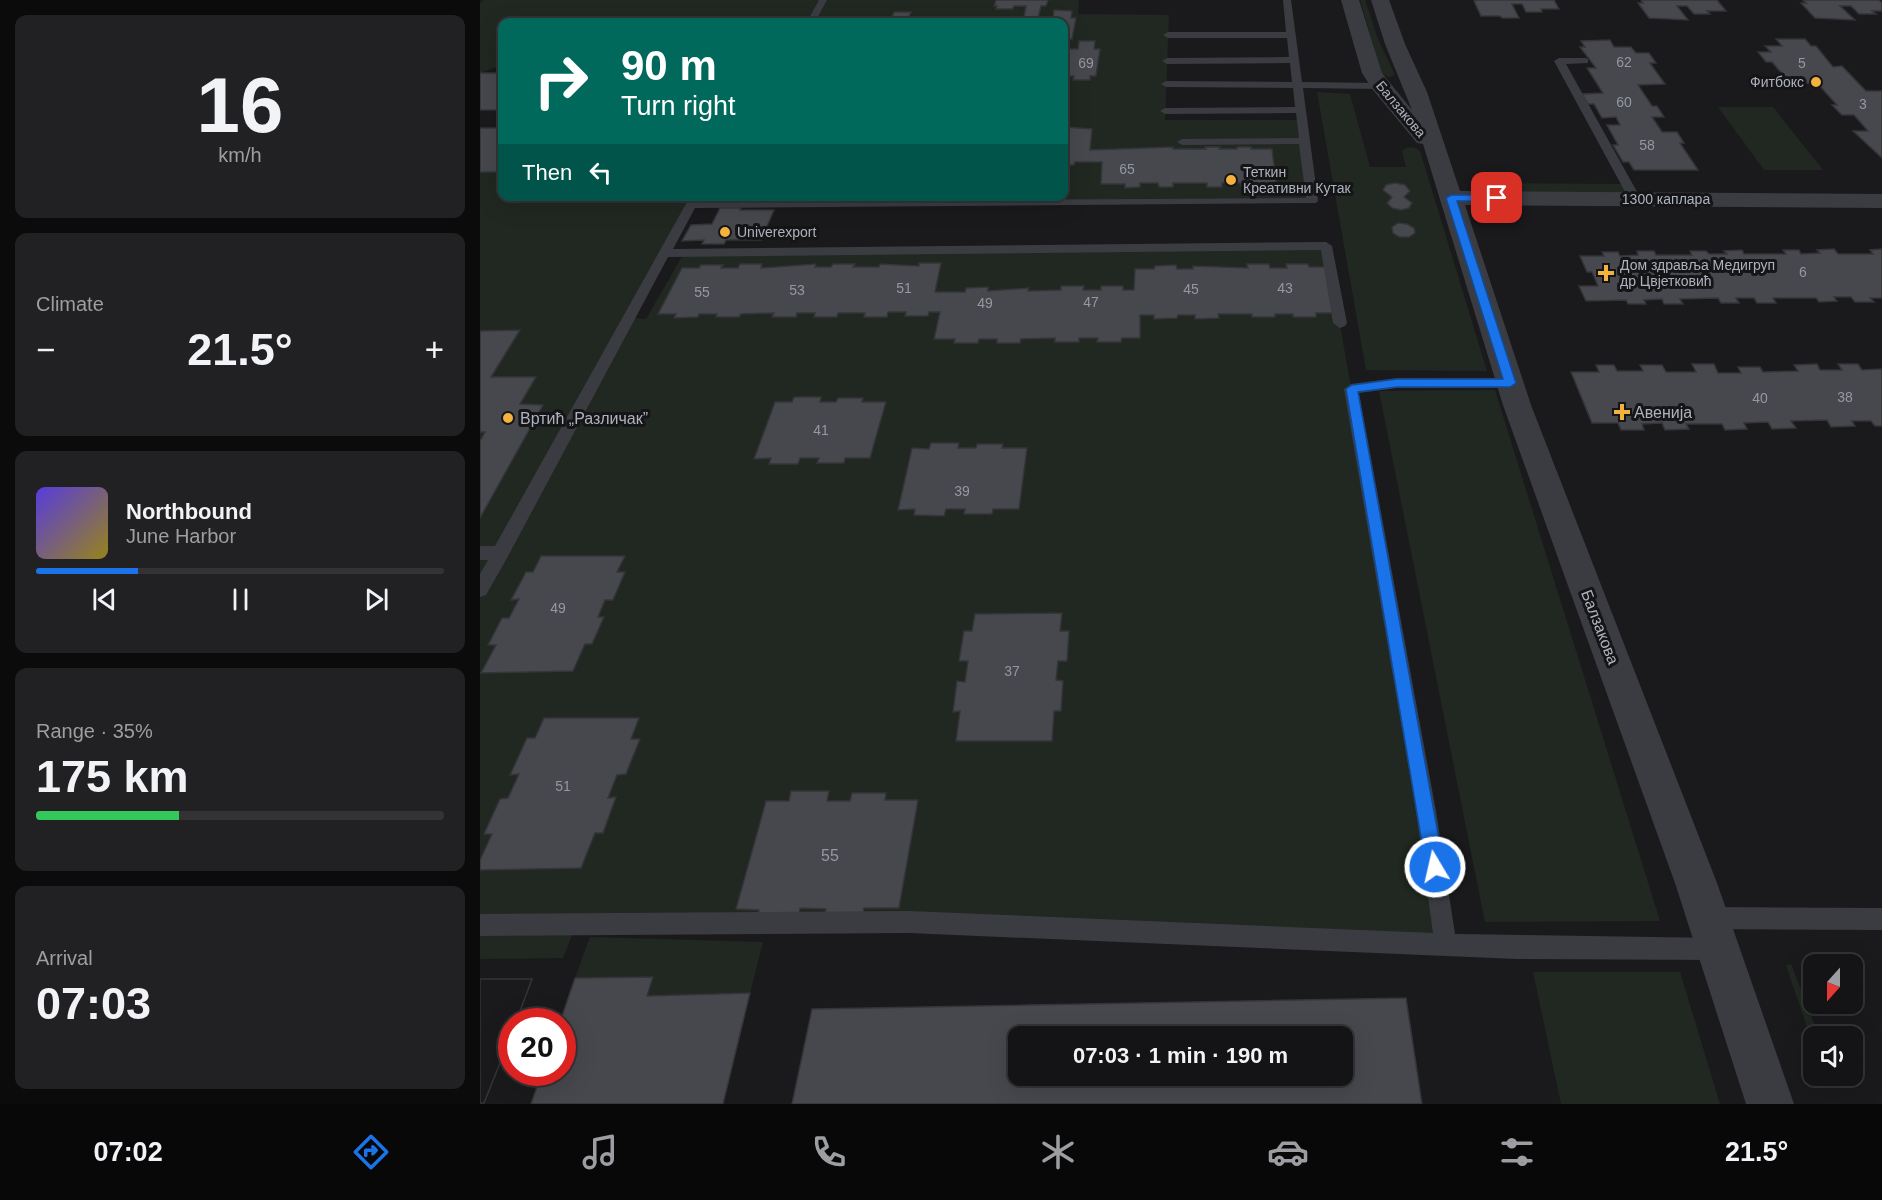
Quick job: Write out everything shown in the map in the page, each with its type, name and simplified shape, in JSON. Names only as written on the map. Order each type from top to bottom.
[{"type":"street","name":"Балзакова","points":[[1350,0],[1372,73],[1380,86],[1433,149]]},
{"type":"street","name":"Балзакова","points":[[1380,0],[1395,44],[1417,92],[1433,149],[1510,383],[1713,934],[1770,1104]]},
{"type":"street","name":"1300 каплара","points":[[1451,198],[1882,201]]},
{"type":"lane","points":[[813,18],[823,0]]},
{"type":"lane","points":[[1068,201],[1312,201],[1287,0]]},
{"type":"lane","points":[[1168,35],[1291,35]]},
{"type":"lane","points":[[1167,61],[1295,60]]},
{"type":"lane","points":[[1585,61],[1559,61],[1635,199]]},
{"type":"lane","points":[[1166,84],[1380,86]]},
{"type":"lane","points":[[1165,111],[1301,110]]},
{"type":"lane","points":[[1182,142],[1303,141]]},
{"type":"lane","points":[[480,590],[691,204],[711,201]]},
{"type":"lane","points":[[664,253],[1326,246],[1340,323]]},
{"type":"lane","points":[[1446,945],[1426,811],[1352,389],[1397,383],[1510,383]]},
{"type":"lane","points":[[480,553],[501,553]]},
{"type":"lane","points":[[480,925],[909,921],[1446,945],[1713,934],[1882,919]]},
{"type":"shaded area","points":[[483,0],[1079,0],[1078,14],[1169,15],[1165,120],[1302,120],[1312,202],[716,204],[718,201],[1068,201],[1068,18],[908,18],[910,12],[894,12],[892,17],[872,18],[498,18],[498,66],[480,73],[480,3]]},
{"type":"shaded area","points":[[1360,0],[1365,0],[1378,39],[1395,75],[1389,77],[1382,74]]},
{"type":"shaded area","points":[[1317,92],[1350,94],[1370,167],[1406,167],[1402,151],[1411,147],[1420,151],[1487,371],[1366,370]]},
{"type":"shaded area","points":[[1718,107],[1773,107],[1823,170],[1764,170]]},
{"type":"shaded area","points":[[480,172],[498,172],[498,201],[693,201],[600,370],[634,318],[646,319],[684,253],[1326,246],[1426,811],[1446,945],[576,925],[563,958],[480,959]]},
{"type":"shaded area","points":[[1488,183],[1622,184],[1627,193],[1491,192]]},
{"type":"shaded area","points":[[1495,390],[1660,921],[1485,922],[1379,391]]},
{"type":"shaded area","points":[[590,937],[763,942],[750,993],[647,996],[652,977],[575,978]]},
{"type":"shaded area","points":[[1791,964],[1803,995],[1803,1014],[1810,1014],[1815,1026],[1807,1026],[1786,965]]},
{"type":"shaded area","points":[[1533,972],[1680,972],[1720,1104],[1561,1104]]},
{"type":"building","points":[[996,0],[1048,0],[1046,6],[1041,6],[1038,18],[1018,18],[1024,17],[1026,6],[996,9],[997,6],[994,6]]},
{"type":"building","points":[[1554,0],[1559,9],[1526,12],[1522,4],[1512,4],[1519,18],[1481,16],[1474,1]]},
{"type":"building","points":[[1641,0],[1717,0],[1726,11],[1694,14],[1687,6],[1677,6],[1688,20],[1649,18],[1638,3],[1643,3]]},
{"type":"building","points":[[1803,0],[1879,0],[1882,3],[1882,11],[1872,11],[1876,14],[1859,14],[1851,6],[1840,6],[1855,20],[1815,18],[1801,3],[1806,3]]},
{"type":"building","points":[[1054,10],[1072,11],[1071,18],[1076,18],[1072,39],[1068,39],[1068,18],[1053,18]]},
{"type":"building","points":[[894,12],[911,12],[909,18],[872,18],[892,17]]},
{"type":"building","points":[[1776,39],[1805,39],[1811,46],[1816,46],[1833,67],[1842,66],[1866,91],[1882,91],[1882,158],[1853,131],[1868,131],[1854,115],[1842,115],[1832,105],[1837,105],[1817,83],[1791,84],[1772,62],[1766,62],[1758,52],[1771,52],[1765,46],[1782,46]]},
{"type":"building","points":[[1610,40],[1614,47],[1631,47],[1636,53],[1649,53],[1656,63],[1650,63],[1665,84],[1638,85],[1652,106],[1657,106],[1664,117],[1652,117],[1662,132],[1677,132],[1684,143],[1680,143],[1698,170],[1634,170],[1629,162],[1623,162],[1613,145],[1618,145],[1607,125],[1620,125],[1616,117],[1602,118],[1594,104],[1588,104],[1582,94],[1603,93],[1587,68],[1596,68],[1580,47],[1585,47],[1581,41]]},
{"type":"building","points":[[1079,41],[1095,41],[1094,49],[1100,49],[1096,76],[1090,76],[1090,80],[1073,80],[1074,76],[1068,76],[1068,49],[1078,49]]},
{"type":"building","points":[[480,73],[498,73],[498,110],[480,110]]},
{"type":"building","points":[[1068,127],[1092,129],[1090,150],[1173,147],[1173,149],[1251,147],[1251,149],[1272,149],[1276,182],[1255,183],[1255,186],[1222,183],[1222,187],[1207,187],[1207,183],[1173,183],[1173,187],[1159,187],[1158,183],[1140,183],[1140,187],[1125,188],[1125,184],[1101,184],[1102,162],[1075,162],[1074,165],[1068,165]]},
{"type":"building","points":[[480,128],[498,128],[498,172],[480,172]]},
{"type":"building","points":[[1395,183],[1405,185],[1410,191],[1404,197],[1412,203],[1409,208],[1401,210],[1392,208],[1387,203],[1392,197],[1383,190],[1386,185]]},
{"type":"building","name":"Univerexport","points":[[720,208],[774,210],[761,240],[726,240],[724,244],[702,244],[704,240],[682,241],[691,225],[712,224]]},
{"type":"building","points":[[1398,223],[1414,228],[1415,233],[1409,237],[1399,237],[1393,233],[1392,227]]},
{"type":"building","points":[[1834,249],[1838,254],[1873,254],[1870,250],[1882,249],[1882,298],[1870,298],[1874,302],[1855,302],[1851,297],[1834,297],[1837,301],[1819,302],[1816,298],[1773,298],[1776,303],[1757,303],[1754,298],[1736,298],[1739,303],[1721,303],[1718,298],[1680,299],[1683,304],[1664,304],[1662,299],[1644,300],[1646,304],[1628,304],[1626,300],[1586,301],[1579,286],[1598,286],[1592,272],[1587,272],[1580,256],[1604,256],[1602,252],[1618,252],[1620,256],[1638,255],[1637,251],[1654,251],[1656,255],[1692,255],[1690,251],[1727,254],[1724,251],[1742,250],[1744,254],[1786,254],[1783,250],[1799,250],[1801,254],[1820,253],[1817,250]]},
{"type":"building","points":[[919,263],[941,263],[935,292],[965,292],[966,288],[988,287],[988,291],[1029,288],[1028,291],[1061,290],[1061,286],[1084,286],[1083,290],[1101,290],[1101,286],[1123,286],[1123,290],[1134,290],[1135,269],[1154,269],[1155,266],[1176,265],[1177,269],[1193,269],[1193,266],[1248,268],[1247,264],[1269,264],[1270,268],[1287,268],[1286,264],[1308,264],[1309,267],[1326,267],[1334,313],[1316,313],[1316,317],[1293,317],[1293,314],[1252,317],[1252,314],[1218,314],[1219,318],[1195,319],[1195,315],[1154,319],[1154,315],[1140,315],[1140,338],[1122,338],[1121,342],[1097,342],[1098,338],[1079,338],[1079,342],[1055,342],[1055,338],[1021,339],[1020,343],[997,343],[997,339],[979,339],[978,343],[954,343],[955,339],[934,339],[940,312],[929,312],[928,316],[905,316],[906,312],[888,312],[887,317],[864,317],[865,313],[838,313],[837,317],[814,317],[815,313],[797,313],[796,317],[772,317],[774,313],[741,314],[739,317],[699,314],[698,317],[674,318],[676,314],[658,314],[682,268],[723,265],[721,268],[738,268],[740,264],[762,264],[761,268],[816,264],[815,267],[855,264],[853,267],[879,267],[880,264],[919,266]]},
{"type":"building","name":"Вртић „Различак”","points":[[520,330],[491,377],[536,377],[520,404],[543,405],[480,518],[480,441],[485,432],[480,432],[480,331]]},
{"type":"building","points":[[1692,364],[1714,364],[1718,373],[1741,373],[1738,367],[1760,367],[1763,372],[1798,371],[1794,365],[1817,364],[1820,370],[1842,370],[1838,364],[1858,364],[1862,370],[1882,369],[1882,426],[1875,426],[1871,421],[1852,421],[1855,426],[1831,427],[1827,420],[1791,421],[1796,428],[1772,429],[1768,422],[1744,423],[1747,429],[1725,430],[1722,424],[1686,424],[1689,429],[1665,430],[1662,423],[1642,424],[1644,430],[1621,430],[1618,423],[1592,423],[1571,372],[1599,372],[1596,365],[1614,365],[1617,371],[1643,371],[1640,365],[1662,365],[1666,372],[1696,372]]},
{"type":"building","points":[[794,397],[821,397],[820,402],[836,402],[838,398],[863,398],[862,402],[886,402],[870,458],[845,458],[844,463],[817,463],[819,458],[800,458],[798,464],[769,464],[771,458],[754,459],[775,402],[792,402]]},
{"type":"building","points":[[931,443],[959,443],[958,448],[976,448],[977,444],[1003,444],[1002,448],[1027,448],[1019,509],[993,509],[992,514],[964,514],[965,509],[946,509],[944,516],[914,515],[915,509],[898,510],[912,448],[929,449]]},
{"type":"building","points":[[541,556],[625,556],[617,572],[625,572],[613,600],[605,600],[598,617],[604,617],[592,644],[585,644],[573,671],[481,673],[496,645],[488,645],[502,618],[509,618],[519,599],[511,600],[526,572],[533,572]]},
{"type":"building","points":[[1062,613],[1060,631],[1069,631],[1067,661],[1058,661],[1056,680],[1063,681],[1061,711],[1054,711],[1052,741],[956,741],[960,711],[953,712],[957,681],[965,682],[968,661],[959,661],[964,631],[972,631],[975,614]]},
{"type":"building","points":[[544,718],[639,718],[631,739],[640,739],[626,774],[617,775],[608,798],[616,797],[603,833],[595,833],[581,868],[480,870],[480,860],[492,834],[484,834],[500,799],[508,798],[519,774],[510,775],[527,738],[535,738]]},
{"type":"building","points":[[791,791],[829,791],[827,801],[850,801],[852,793],[886,793],[885,800],[918,800],[899,908],[864,908],[862,918],[824,918],[826,909],[800,908],[798,920],[757,920],[759,910],[736,909],[766,801],[789,801]]},
{"type":"building","points":[[653,977],[647,996],[750,993],[723,1104],[531,1104],[537,1086],[576,1086],[576,1008],[565,1008],[575,978]]},
{"type":"building","points":[[480,979],[532,979],[521,1008],[498,1008],[498,1068],[484,1103],[480,1103]]},
{"type":"building","points":[[480,979],[532,979],[521,1008],[498,1008],[498,1068],[484,1103],[480,1103]]},
{"type":"building","points":[[1406,998],[1422,1104],[792,1104],[812,1009]]},
{"type":"place","name":"Фитбокс","points":[[1816,82]]},
{"type":"place","name":"Теткин Креативни Кутак","points":[[1231,180]]},
{"type":"place","name":"Univerexport","points":[[725,232]]},
{"type":"place","name":"Дом здравља Медигруп др Цвјетковић","points":[[1606,273]]},
{"type":"place","name":"Авенија","points":[[1622,412]]},
{"type":"place","name":"Вртић „Различак”","points":[[508,418]]},
{"type":"route","points":[[1435,867],[1352,389],[1397,383],[1510,383],[1451,198],[1497,198]]}]
